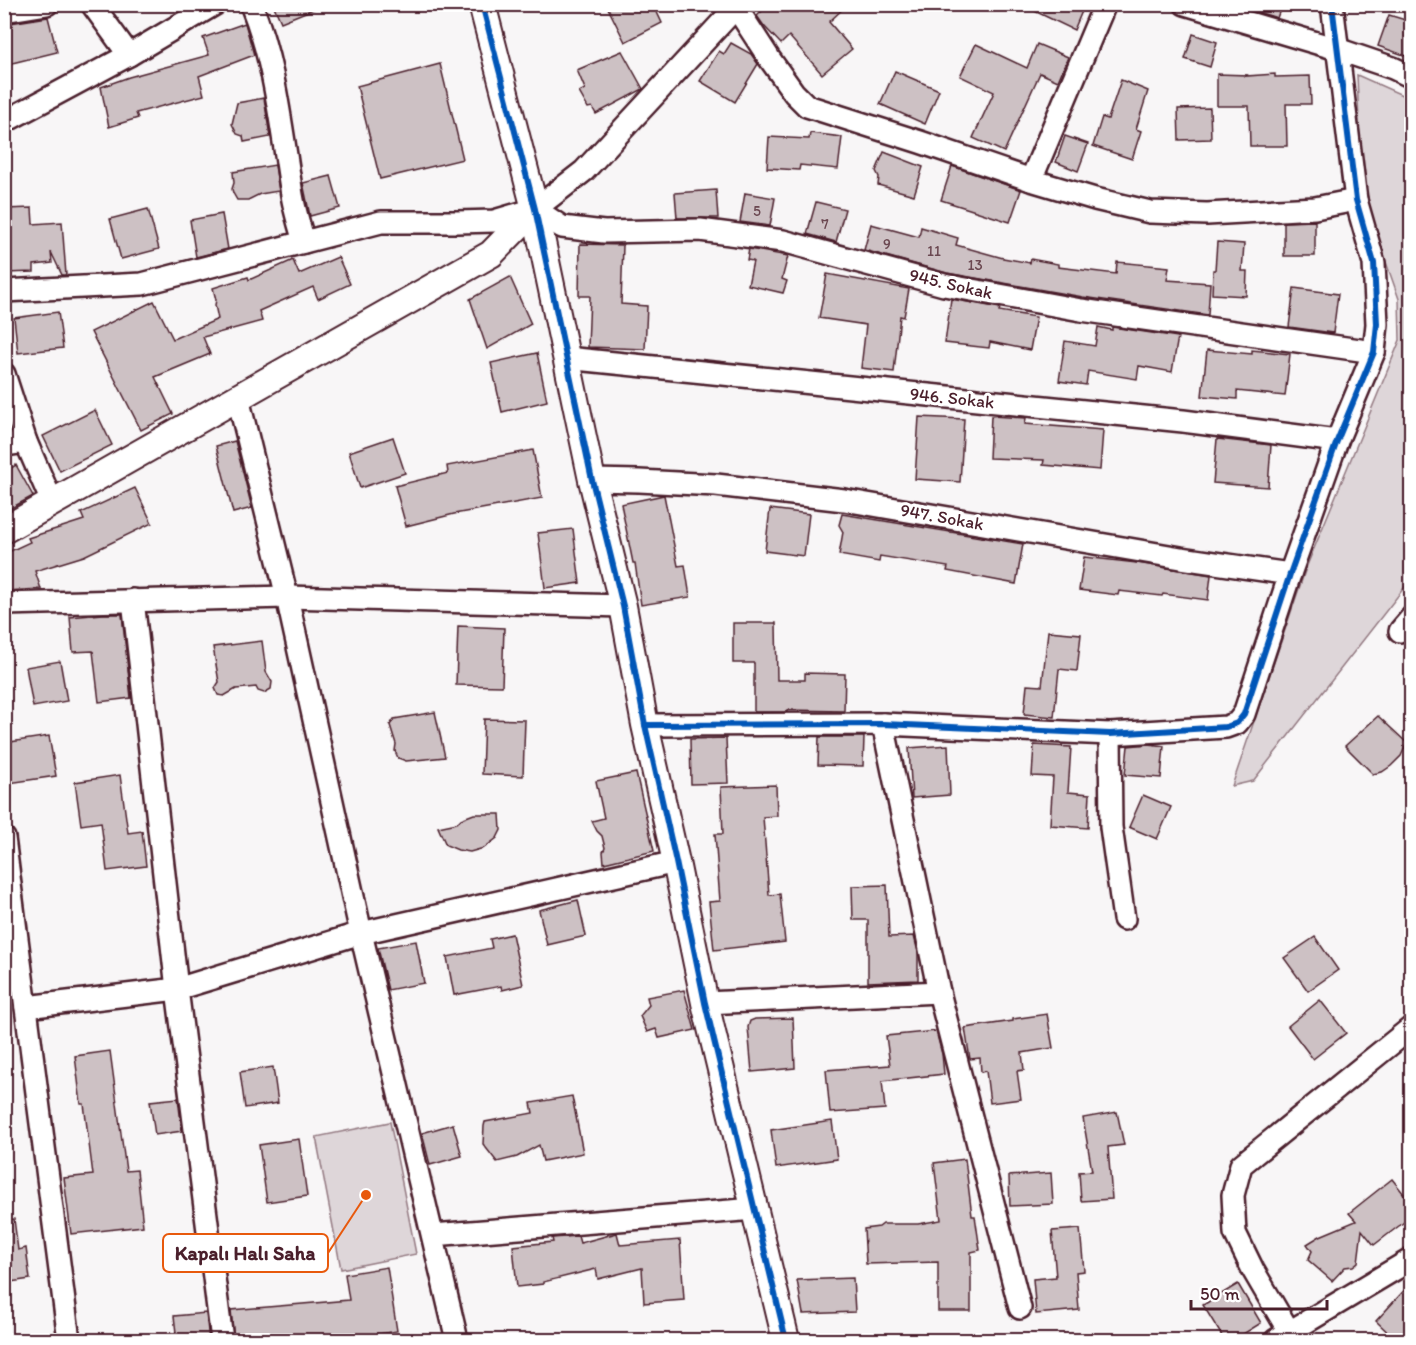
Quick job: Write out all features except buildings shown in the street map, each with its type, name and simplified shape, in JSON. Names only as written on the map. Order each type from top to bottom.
[{"type":"street","points":[[4,11],[47,4]]},
{"type":"street","points":[[92,4],[129,55]]},
{"type":"street","points":[[4,122],[129,55],[215,4]]},
{"type":"street","points":[[251,4],[270,64],[291,191],[304,242]]},
{"type":"street","points":[[482,4],[535,209],[592,480],[623,606],[645,725],[705,1003],[786,1341]]},
{"type":"street","points":[[1031,180],[1106,4]]},
{"type":"street","points":[[1185,4],[1337,49],[1412,77]]},
{"type":"street","points":[[645,725],[883,724],[1110,734],[1226,727],[1237,723],[1244,714],[1337,441],[1374,352],[1377,324],[1374,263],[1356,200],[1332,4]]},
{"type":"street","points":[[4,530],[491,254],[535,209],[584,171],[736,6],[794,93],[807,106],[1031,180],[1095,200],[1150,212],[1207,214],[1315,208],[1356,200]]},
{"type":"street","points":[[4,291],[142,284],[381,222],[494,221],[535,209]]},
{"type":"street","name":"945. Sokak","points":[[535,209],[562,227],[604,232],[700,230],[783,241],[944,285],[1082,310],[1374,352]]},
{"type":"street","name":"946. Sokak","points":[[566,358],[1171,420],[1337,441]]},
{"type":"street","points":[[4,374],[26,442],[52,502]]},
{"type":"street","points":[[238,398],[287,597],[361,933],[457,1341]]},
{"type":"street","points":[[4,445],[26,442]]},
{"type":"street","name":"947. Sokak","points":[[592,480],[716,485],[844,500],[1181,558],[1290,574]]},
{"type":"street","points":[[4,604],[287,597],[623,606]]},
{"type":"street","points":[[133,600],[177,989],[222,1341]]},
{"type":"street","points":[[883,724],[939,992],[1020,1308]]},
{"type":"street","points":[[1110,734],[1112,827],[1125,919]]},
{"type":"street","points":[[4,838],[69,1341]]},
{"type":"street","points":[[26,1007],[177,989],[361,933],[676,862]]},
{"type":"street","points":[[705,1003],[939,992]]},
{"type":"street","points":[[1412,1027],[1241,1165],[1233,1195],[1235,1233],[1287,1338],[1412,1259]]},
{"type":"street","points":[[433,1235],[755,1209]]},
{"type":"shaded area","points":[[1357,75],[1411,99],[1411,579],[1253,781],[1232,786],[1306,568],[1400,340],[1399,299],[1362,194]]},
{"type":"shaded area","points":[[390,1122],[416,1254],[341,1269],[316,1137]]},
{"type":"cycle path","points":[[482,4],[535,209],[592,480],[623,606],[645,725],[705,1003],[786,1340]]},
{"type":"cycle path","points":[[645,725],[883,724],[1110,734],[1226,727],[1237,723],[1244,714],[1337,441],[1374,352],[1377,324],[1374,263],[1356,200],[1332,4]]},
{"type":"place","name":"Kapalı Halı Saha","points":[[366,1195]]}]
